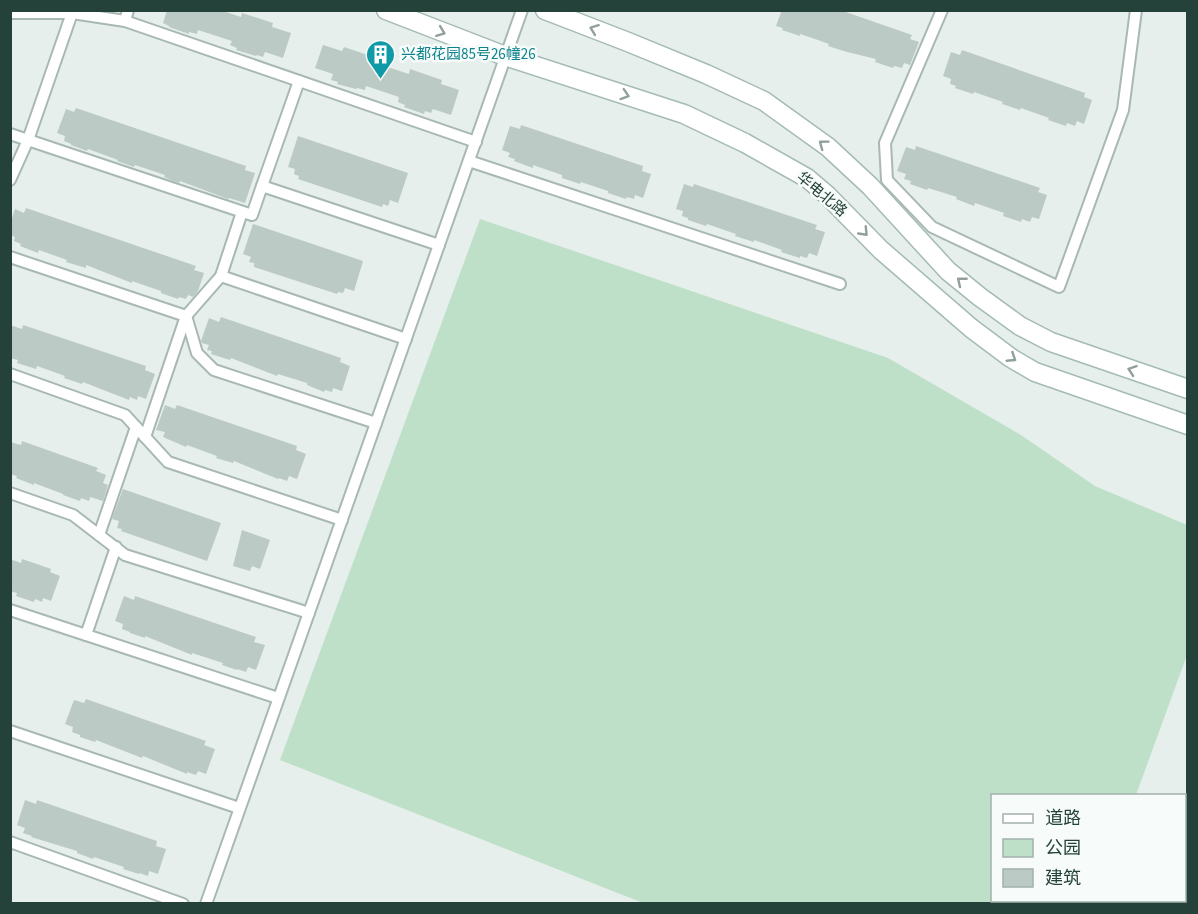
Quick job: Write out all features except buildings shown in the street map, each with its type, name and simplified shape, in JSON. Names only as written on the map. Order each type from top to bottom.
[{"type":"main road","name":"华电北路","points":[[386,10],[505,56],[684,114],[745,143],[807,178],[881,250],[971,328],[1011,358],[1035,372],[1188,425]]},
{"type":"main road","points":[[545,10],[706,74],[764,101],[828,147],[870,186],[948,271],[1020,326],[1052,342],[1188,389]]},
{"type":"lane","points":[[206,903],[522,10]]},
{"type":"lane","points":[[942,10],[885,143],[887,180],[932,227],[1059,287],[1123,110],[1136,10]]},
{"type":"lane","points":[[10,13],[126,16],[299,81],[476,142]]},
{"type":"lane","points":[[10,180],[28,140],[72,13]]},
{"type":"lane","points":[[10,134],[252,215],[299,81]]},
{"type":"lane","points":[[469,161],[840,284]]},
{"type":"lane","points":[[262,186],[439,245]]},
{"type":"lane","points":[[145,437],[186,315],[221,276],[242,212]]},
{"type":"lane","points":[[10,257],[186,315]]},
{"type":"lane","points":[[221,276],[406,339]]},
{"type":"lane","points":[[186,315],[197,353],[214,370],[376,423]]},
{"type":"lane","points":[[10,374],[125,415],[168,462],[342,520]]},
{"type":"lane","points":[[99,535],[136,427]]},
{"type":"lane","points":[[10,493],[73,515],[125,555],[309,613]]},
{"type":"lane","points":[[86,635],[116,548]]},
{"type":"lane","points":[[10,610],[278,698]]},
{"type":"lane","points":[[10,731],[239,808]]},
{"type":"lane","points":[[10,842],[183,903]]},
{"type":"green space","points":[[480,219],[888,358],[1021,435],[1095,486],[1187,525],[1187,655],[1136,794],[991,794],[991,902],[1097,903],[643,903],[280,760]]},
{"type":"place","name":"兴都花园85号26幢26","points":[[380,80]]}]
